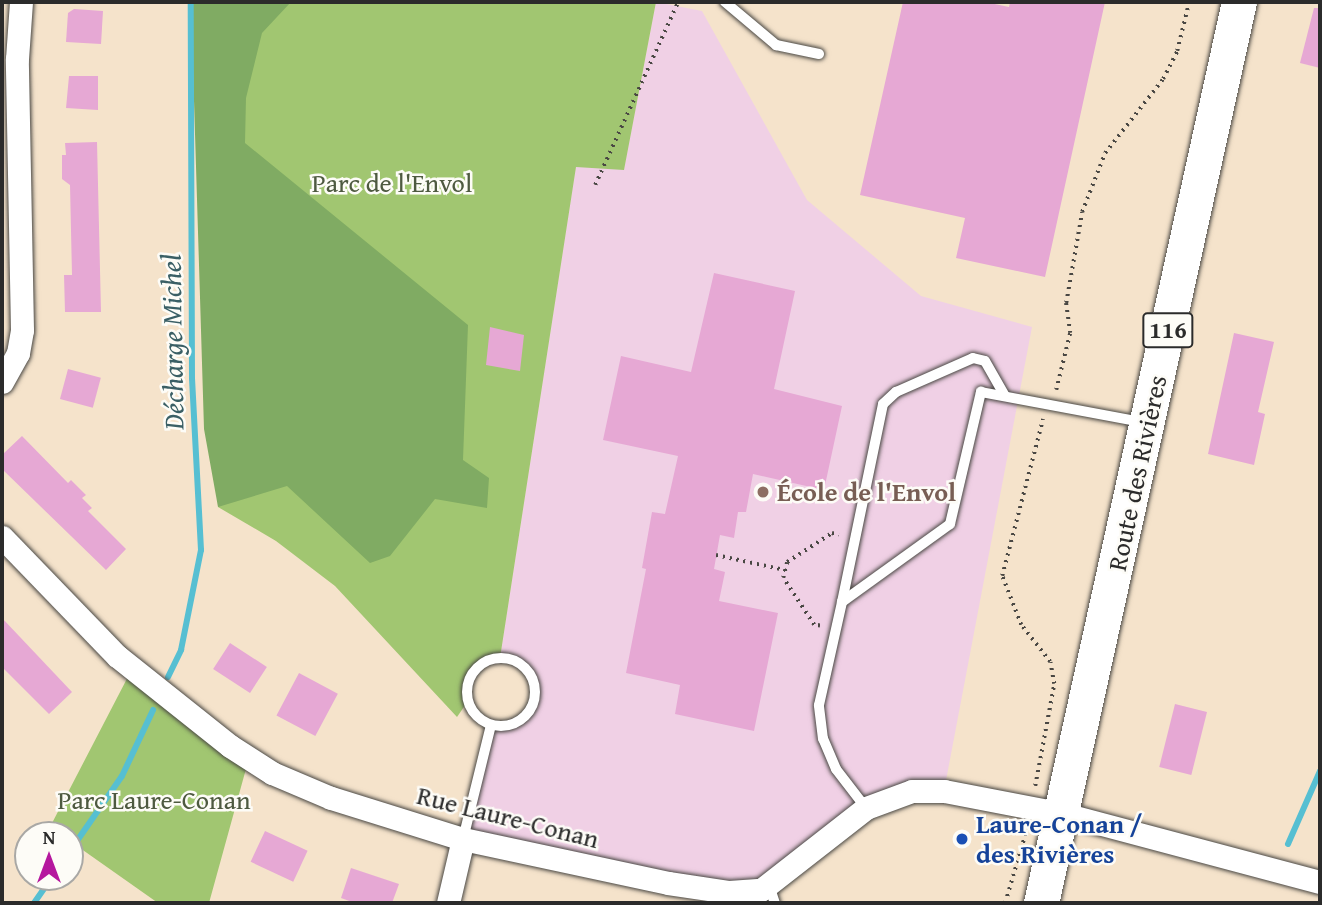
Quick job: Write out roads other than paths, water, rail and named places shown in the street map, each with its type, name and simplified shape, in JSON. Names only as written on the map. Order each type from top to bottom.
[{"type":"main road","name":"Route des Rivières","points":[[1041,903],[1064,814],[1239,2]]},
{"type":"street","points":[[2,382],[18,353],[22,330],[9,58],[21,2]]},
{"type":"street","name":"Rue Laure-Conan","points":[[2,537],[117,656],[230,746],[272,773],[331,798],[463,839],[668,883],[730,892],[772,894],[866,808],[912,791],[944,791],[1064,814],[1320,881]]},
{"type":"street","points":[[448,903],[463,839]]},
{"type":"lane","points":[[725,2],[776,44],[819,54]]},
{"type":"lane","points":[[866,808],[836,769],[823,739],[819,705],[883,404],[896,392],[973,358],[985,361],[1005,396]]},
{"type":"lane","points":[[842,602],[950,524],[981,392],[1147,423]]},
{"type":"lane","points":[[509,659],[529,673],[535,690],[533,705],[517,723],[491,725],[472,712],[468,684],[485,662],[509,659]]},
{"type":"lane","points":[[463,839],[491,725]]},
{"type":"waterway","name":"Décharge Michel","points":[[168,677],[181,650],[201,550],[192,378],[191,2]]},
{"type":"waterway","name":"Décharge Michel","points":[[84,831],[122,776],[153,710]]},
{"type":"waterway","points":[[1288,844],[1320,771]]},
{"type":"waterway","name":"Décharge Michel","points":[[34,903],[42,891]]},
{"type":"place","name":"École de l'Envol","points":[[763,492]]},
{"type":"place","name":"Laure-Conan / des Rivières","points":[[962,839]]},
{"type":"park label","name":"Parc de l'Envol","points":[[392,183]]},
{"type":"park label","name":"Parc Laure-Conan","points":[[154,800]]}]
